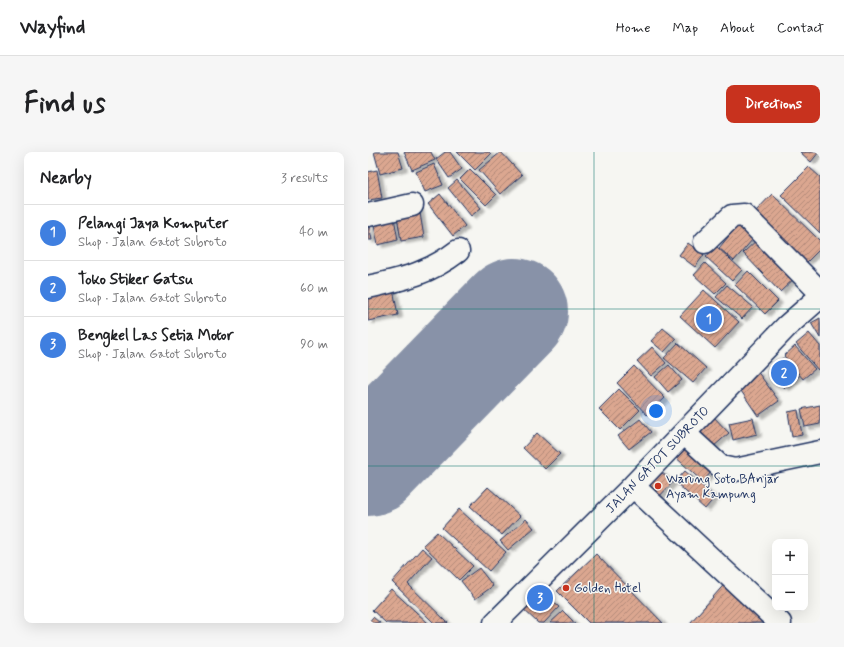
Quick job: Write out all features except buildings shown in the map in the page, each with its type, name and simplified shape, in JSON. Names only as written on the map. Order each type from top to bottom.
[{"type":"street","points":[[368,215],[412,205]]},
{"type":"street","points":[[705,242],[732,216],[740,214],[744,216],[820,292]]},
{"type":"street","points":[[368,288],[426,271],[440,265],[458,251]]},
{"type":"street","name":"JALAN GATOT SUBROTO","points":[[495,623],[633,486],[787,326],[820,297]]},
{"type":"street","points":[[684,434],[721,467],[735,470],[820,452]]},
{"type":"street","points":[[633,486],[780,623]]},
{"type":"runway","points":[[368,462],[514,312]]},
{"type":"place","name":"Pelangi Jaya Komputer","points":[[709,319]]},
{"type":"place","name":"Toko Stiker Gatsu","points":[[784,373]]},
{"type":"place","name":"Warung Soto BAnjar Ayam Kampung","points":[[658,486]]},
{"type":"place","name":"Golden Hotel","points":[[566,588]]},
{"type":"place","name":"Bengkel Las Setia Motor","points":[[540,598]]}]
